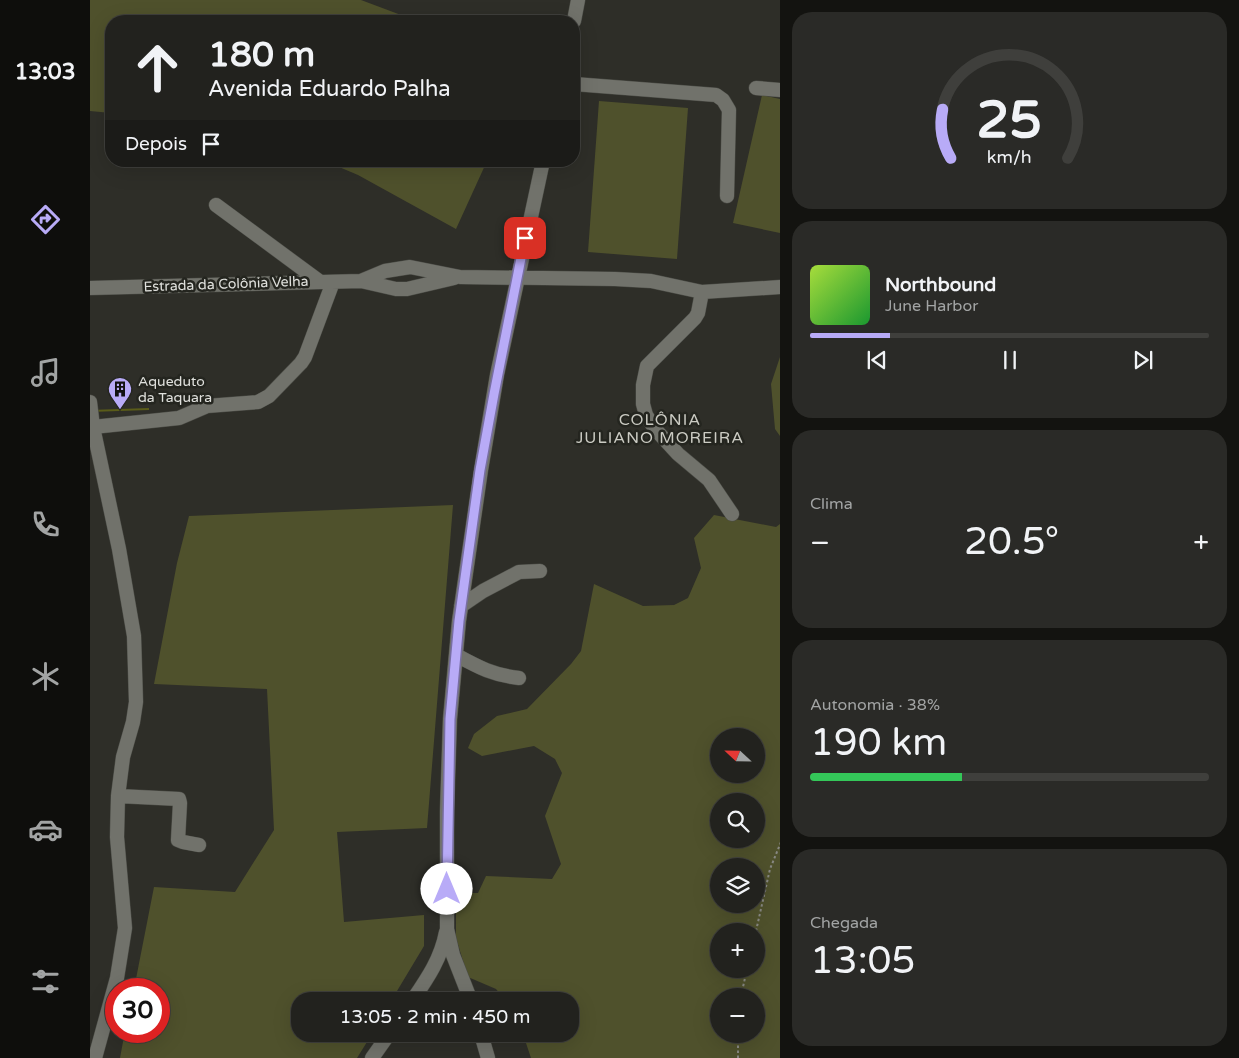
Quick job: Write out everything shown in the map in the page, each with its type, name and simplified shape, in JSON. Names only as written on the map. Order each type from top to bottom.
[{"type":"street","points":[[575,15],[578,0]]},
{"type":"street","points":[[580,84],[716,95],[723,100],[729,110],[727,196]]},
{"type":"street","points":[[756,88],[780,90]]},
{"type":"street","points":[[467,992],[453,956],[447,928],[447,811],[450,728],[459,621],[482,461],[497,375],[541,167]]},
{"type":"street","points":[[93,422],[179,418],[207,406],[264,400],[301,363],[326,281],[216,206]]},
{"type":"street","name":"Estrada da Colônia Velha","points":[[361,281],[385,271],[410,267],[460,277],[633,280],[662,283],[702,292],[780,287]]},
{"type":"street","name":"Estrada da Colônia Velha","points":[[90,288],[361,281],[396,289],[407,289],[460,277]]},
{"type":"street","points":[[702,292],[698,313],[695,318],[647,366],[642,404],[646,415],[655,429],[678,454],[709,480],[732,514]]},
{"type":"street","points":[[90,402],[120,549],[134,636],[136,702],[133,722],[123,757],[118,796],[117,837],[125,928],[117,978],[95,1058]]},
{"type":"street","points":[[461,606],[483,591],[520,572],[540,571]]},
{"type":"street","points":[[456,656],[482,670],[520,678]]},
{"type":"street","points":[[118,796],[179,800],[178,840],[199,846]]},
{"type":"street","points":[[418,992],[434,968],[441,953],[447,928]]},
{"type":"street","points":[[372,1058],[383,1042]]},
{"type":"street","points":[[483,1042],[488,1058]]},
{"type":"path","points":[[758,923],[770,869],[780,842]]},
{"type":"path","points":[[738,1043],[738,1058]]},
{"type":"green space","points":[[90,0],[361,0],[401,15],[105,15],[105,112],[90,111]]},
{"type":"green space","points":[[762,95],[780,99],[780,233],[733,223]]},
{"type":"green space","points":[[599,101],[688,108],[677,259],[588,252]]},
{"type":"green space","points":[[339,167],[484,167],[456,229],[358,175]]},
{"type":"green space","points":[[780,357],[780,436],[775,429],[771,384]]},
{"type":"green space","points":[[453,505],[427,828],[337,832],[344,922],[424,915],[424,946],[396,992],[291,992],[291,1042],[367,1042],[357,1058],[120,1058],[123,1043],[170,1043],[170,978],[136,978],[154,887],[235,892],[274,830],[267,689],[154,684],[177,563],[189,516]]},
{"type":"green space","points":[[714,515],[776,527],[780,524],[780,1058],[531,1058],[526,1042],[579,1042],[579,992],[498,992],[496,989],[468,977],[456,938],[456,893],[478,893],[486,876],[552,879],[561,864],[545,816],[562,773],[555,759],[534,746],[482,756],[468,748],[474,734],[497,716],[527,709],[571,664],[581,651],[594,584],[643,606],[674,605],[688,598],[701,568],[694,538]]},
{"type":"building","name":"Aqueduto da Taquara","points":[[149,408],[149,410],[90,412],[90,410]]},
{"type":"place","name":"Aqueduto da Taquara","points":[[120,410]]},
{"type":"district","name":"COLÔNIA JULIANO MOREIRA","points":[[660,429]]},
{"type":"route","points":[[447,889],[450,719],[459,621],[480,470],[525,238]]}]
